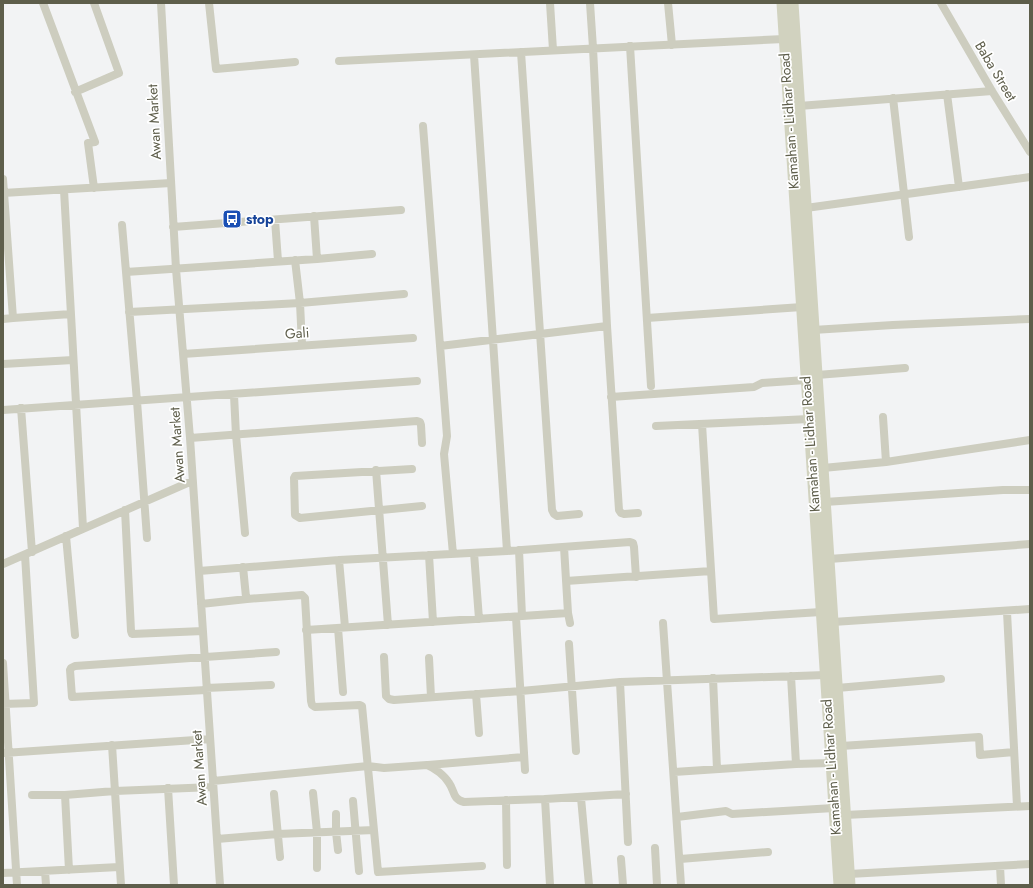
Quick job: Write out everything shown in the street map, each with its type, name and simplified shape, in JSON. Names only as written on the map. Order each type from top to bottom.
[{"type":"main road","name":"Kamahan - Lidhar Road","points":[[782,3],[802,307],[823,468],[849,880]]},
{"type":"main road","name":"Kamahan - Lidhar Road","points":[[793,3],[813,330],[809,419],[839,885]]},
{"type":"street","points":[[43,3],[75,92],[95,142],[88,143],[94,188]]},
{"type":"street","points":[[75,92],[119,73],[94,3]]},
{"type":"street","name":"Awan Market","points":[[161,3],[173,227],[190,438],[220,885]]},
{"type":"street","points":[[209,3],[216,69],[295,62]]},
{"type":"street","points":[[550,3],[553,50]]},
{"type":"street","points":[[590,3],[611,397],[619,510],[624,514],[638,513]]},
{"type":"street","points":[[668,3],[672,45]]},
{"type":"street","name":"Baba Street","points":[[940,3],[1030,152]]},
{"type":"street","points":[[339,61],[784,39]]},
{"type":"street","points":[[630,46],[651,386]]},
{"type":"street","points":[[520,52],[552,510],[557,516],[579,514]]},
{"type":"street","points":[[474,55],[507,551]]},
{"type":"street","points":[[799,106],[992,91]]},
{"type":"street","points":[[947,94],[959,187]]},
{"type":"street","points":[[893,98],[909,237]]},
{"type":"street","points":[[423,126],[447,436],[444,454],[453,554]]},
{"type":"street","points":[[806,208],[1030,177]]},
{"type":"street","points":[[3,179],[13,318]]},
{"type":"street","points":[[4,193],[171,183]]},
{"type":"street","points":[[64,190],[84,528]]},
{"type":"street","points":[[173,227],[401,210]]},
{"type":"street","points":[[314,216],[317,259]]},
{"type":"street","points":[[275,220],[278,261]]},
{"type":"street","points":[[122,225],[147,538]]},
{"type":"street","points":[[126,272],[372,254]]},
{"type":"street","points":[[295,260],[300,303],[302,345]]},
{"type":"street","points":[[129,312],[300,303],[404,294]]},
{"type":"street","points":[[647,318],[802,307]]},
{"type":"street","points":[[3,319],[71,314]]},
{"type":"street","points":[[813,330],[1030,319]]},
{"type":"street","points":[[440,346],[607,326]]},
{"type":"street","name":"Gali","points":[[183,354],[413,338]]},
{"type":"street","points":[[3,364],[73,360]]},
{"type":"street","points":[[611,397],[754,387],[762,382],[905,368]]},
{"type":"street","points":[[3,410],[417,381]]},
{"type":"street","points":[[234,395],[245,533]]},
{"type":"street","points":[[4,704],[34,703],[35,699],[21,408]]},
{"type":"street","points":[[882,417],[886,462]]},
{"type":"street","points":[[656,426],[809,419]]},
{"type":"street","points":[[190,438],[417,421],[420,422],[421,425],[422,443]]},
{"type":"street","points":[[702,424],[714,619],[821,612]]},
{"type":"street","points":[[823,468],[886,462],[1030,440]]},
{"type":"street","points":[[412,469],[295,476],[295,515],[300,518],[422,506]]},
{"type":"street","points":[[376,470],[388,625]]},
{"type":"street","points":[[3,564],[192,481]]},
{"type":"street","points":[[825,502],[1003,490],[1030,490]]},
{"type":"street","points":[[125,510],[132,634],[202,631]]},
{"type":"street","points":[[66,536],[75,635]]},
{"type":"street","points":[[199,571],[339,560],[507,551],[630,542],[633,544],[636,577]]},
{"type":"street","points":[[829,559],[1030,544]]},
{"type":"street","points":[[564,547],[568,613],[570,623]]},
{"type":"street","points":[[519,550],[521,691],[525,770]]},
{"type":"street","points":[[474,553],[479,619]]},
{"type":"street","points":[[429,555],[433,622]]},
{"type":"street","points":[[339,560],[343,692]]},
{"type":"street","points":[[243,568],[247,599]]},
{"type":"street","points":[[566,581],[711,571]]},
{"type":"street","points":[[201,604],[302,595],[304,598],[312,705],[315,707],[362,706],[377,870],[380,873],[482,866]]},
{"type":"street","points":[[833,622],[1030,610]]},
{"type":"street","points":[[1007,612],[1017,806]]},
{"type":"street","points":[[306,630],[568,613]]},
{"type":"street","points":[[663,624],[681,885]]},
{"type":"street","points":[[569,644],[576,751]]},
{"type":"street","points":[[271,685],[76,698],[72,697],[71,695],[70,670],[75,666],[276,652]]},
{"type":"street","points":[[384,657],[386,696],[389,699],[394,700],[667,679],[825,675]]},
{"type":"street","points":[[429,658],[431,697]]},
{"type":"street","points":[[3,663],[6,753],[17,885]]},
{"type":"street","points":[[791,676],[796,764]]},
{"type":"street","points":[[713,678],[717,769]]},
{"type":"street","points":[[837,688],[941,679]]},
{"type":"street","points":[[620,682],[628,842]]},
{"type":"street","points":[[476,694],[479,733]]},
{"type":"street","points":[[841,746],[979,737],[980,755],[1014,752]]},
{"type":"street","points":[[6,753],[210,739]]},
{"type":"street","points":[[112,745],[121,885]]},
{"type":"street","points":[[32,795],[64,795],[168,788],[368,766],[384,768],[524,757]]},
{"type":"street","points":[[674,772],[831,763]]},
{"type":"street","points":[[427,765],[433,768],[449,782],[456,798],[464,802],[581,798],[626,794]]},
{"type":"street","points":[[168,788],[174,885]]},
{"type":"street","points":[[313,793],[317,832],[317,868]]},
{"type":"street","points":[[274,794],[280,857]]},
{"type":"street","points":[[64,795],[69,870]]},
{"type":"street","points":[[581,798],[589,885]]},
{"type":"street","points":[[545,799],[550,885]]},
{"type":"street","points":[[506,800],[507,865]]},
{"type":"street","points":[[353,801],[359,871]]},
{"type":"street","points":[[845,815],[1030,806]]},
{"type":"street","points":[[676,816],[726,811],[732,814],[834,808]]},
{"type":"street","points":[[336,814],[338,850]]},
{"type":"street","points":[[217,839],[278,834],[374,830]]},
{"type":"street","points":[[655,848],[658,885]]},
{"type":"street","points":[[680,859],[768,852]]},
{"type":"street","points":[[621,859],[624,885]]},
{"type":"street","points":[[849,880],[1030,864]]},
{"type":"street","points":[[1000,866],[1001,885]]},
{"type":"street","points":[[3,873],[120,867]]},
{"type":"street","points":[[45,871],[46,885]]},
{"type":"place","name":"stop","points":[[232,219]]}]
